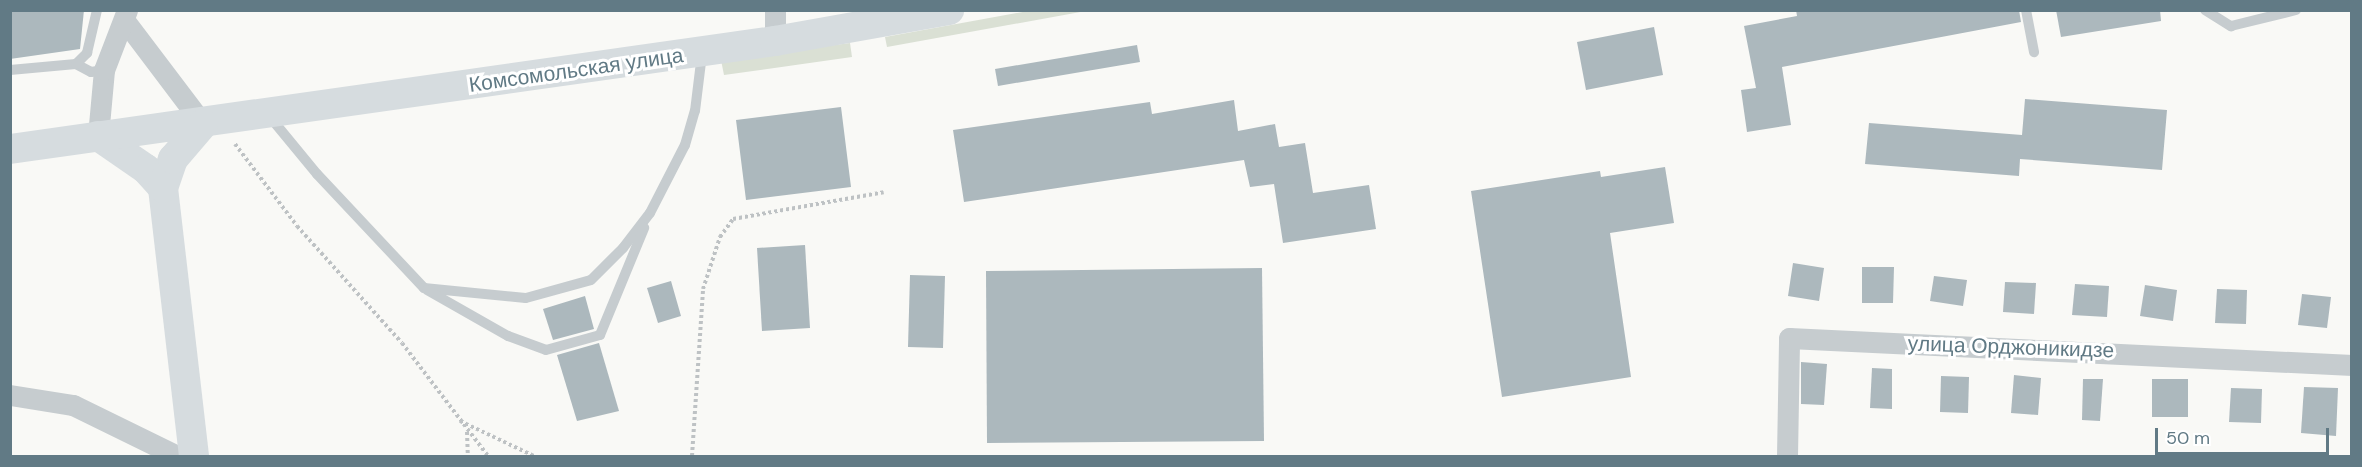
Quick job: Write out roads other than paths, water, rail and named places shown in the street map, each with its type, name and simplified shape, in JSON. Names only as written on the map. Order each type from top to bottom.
[{"type":"main road","name":"Комсомольская улица","points":[[10,148],[211,122],[775,41],[949,10]]},
{"type":"main road","points":[[194,456],[163,188],[174,159],[211,122]]},
{"type":"main road","points":[[98,136],[146,169],[163,188]]},
{"type":"street","points":[[775,10],[775,41]]},
{"type":"street","points":[[98,136],[104,70],[126,16],[211,122]]},
{"type":"street","name":"улица Орджоникидзе","points":[[1787,456],[1789,338],[2352,365]]},
{"type":"street","points":[[10,395],[74,405],[177,456]]},
{"type":"lane","points":[[76,64],[87,53],[97,10]]},
{"type":"lane","points":[[2026,10],[2034,52]]},
{"type":"lane","points":[[2205,10],[2231,26],[2296,10]]},
{"type":"lane","points":[[268,114],[317,174],[424,288],[508,336],[546,350],[600,335],[650,213],[685,145],[695,111],[702,51]]},
{"type":"lane","points":[[10,70],[76,64],[91,72],[104,70]]},
{"type":"lane","points":[[424,288],[526,298],[591,280],[623,248],[650,213]]}]
